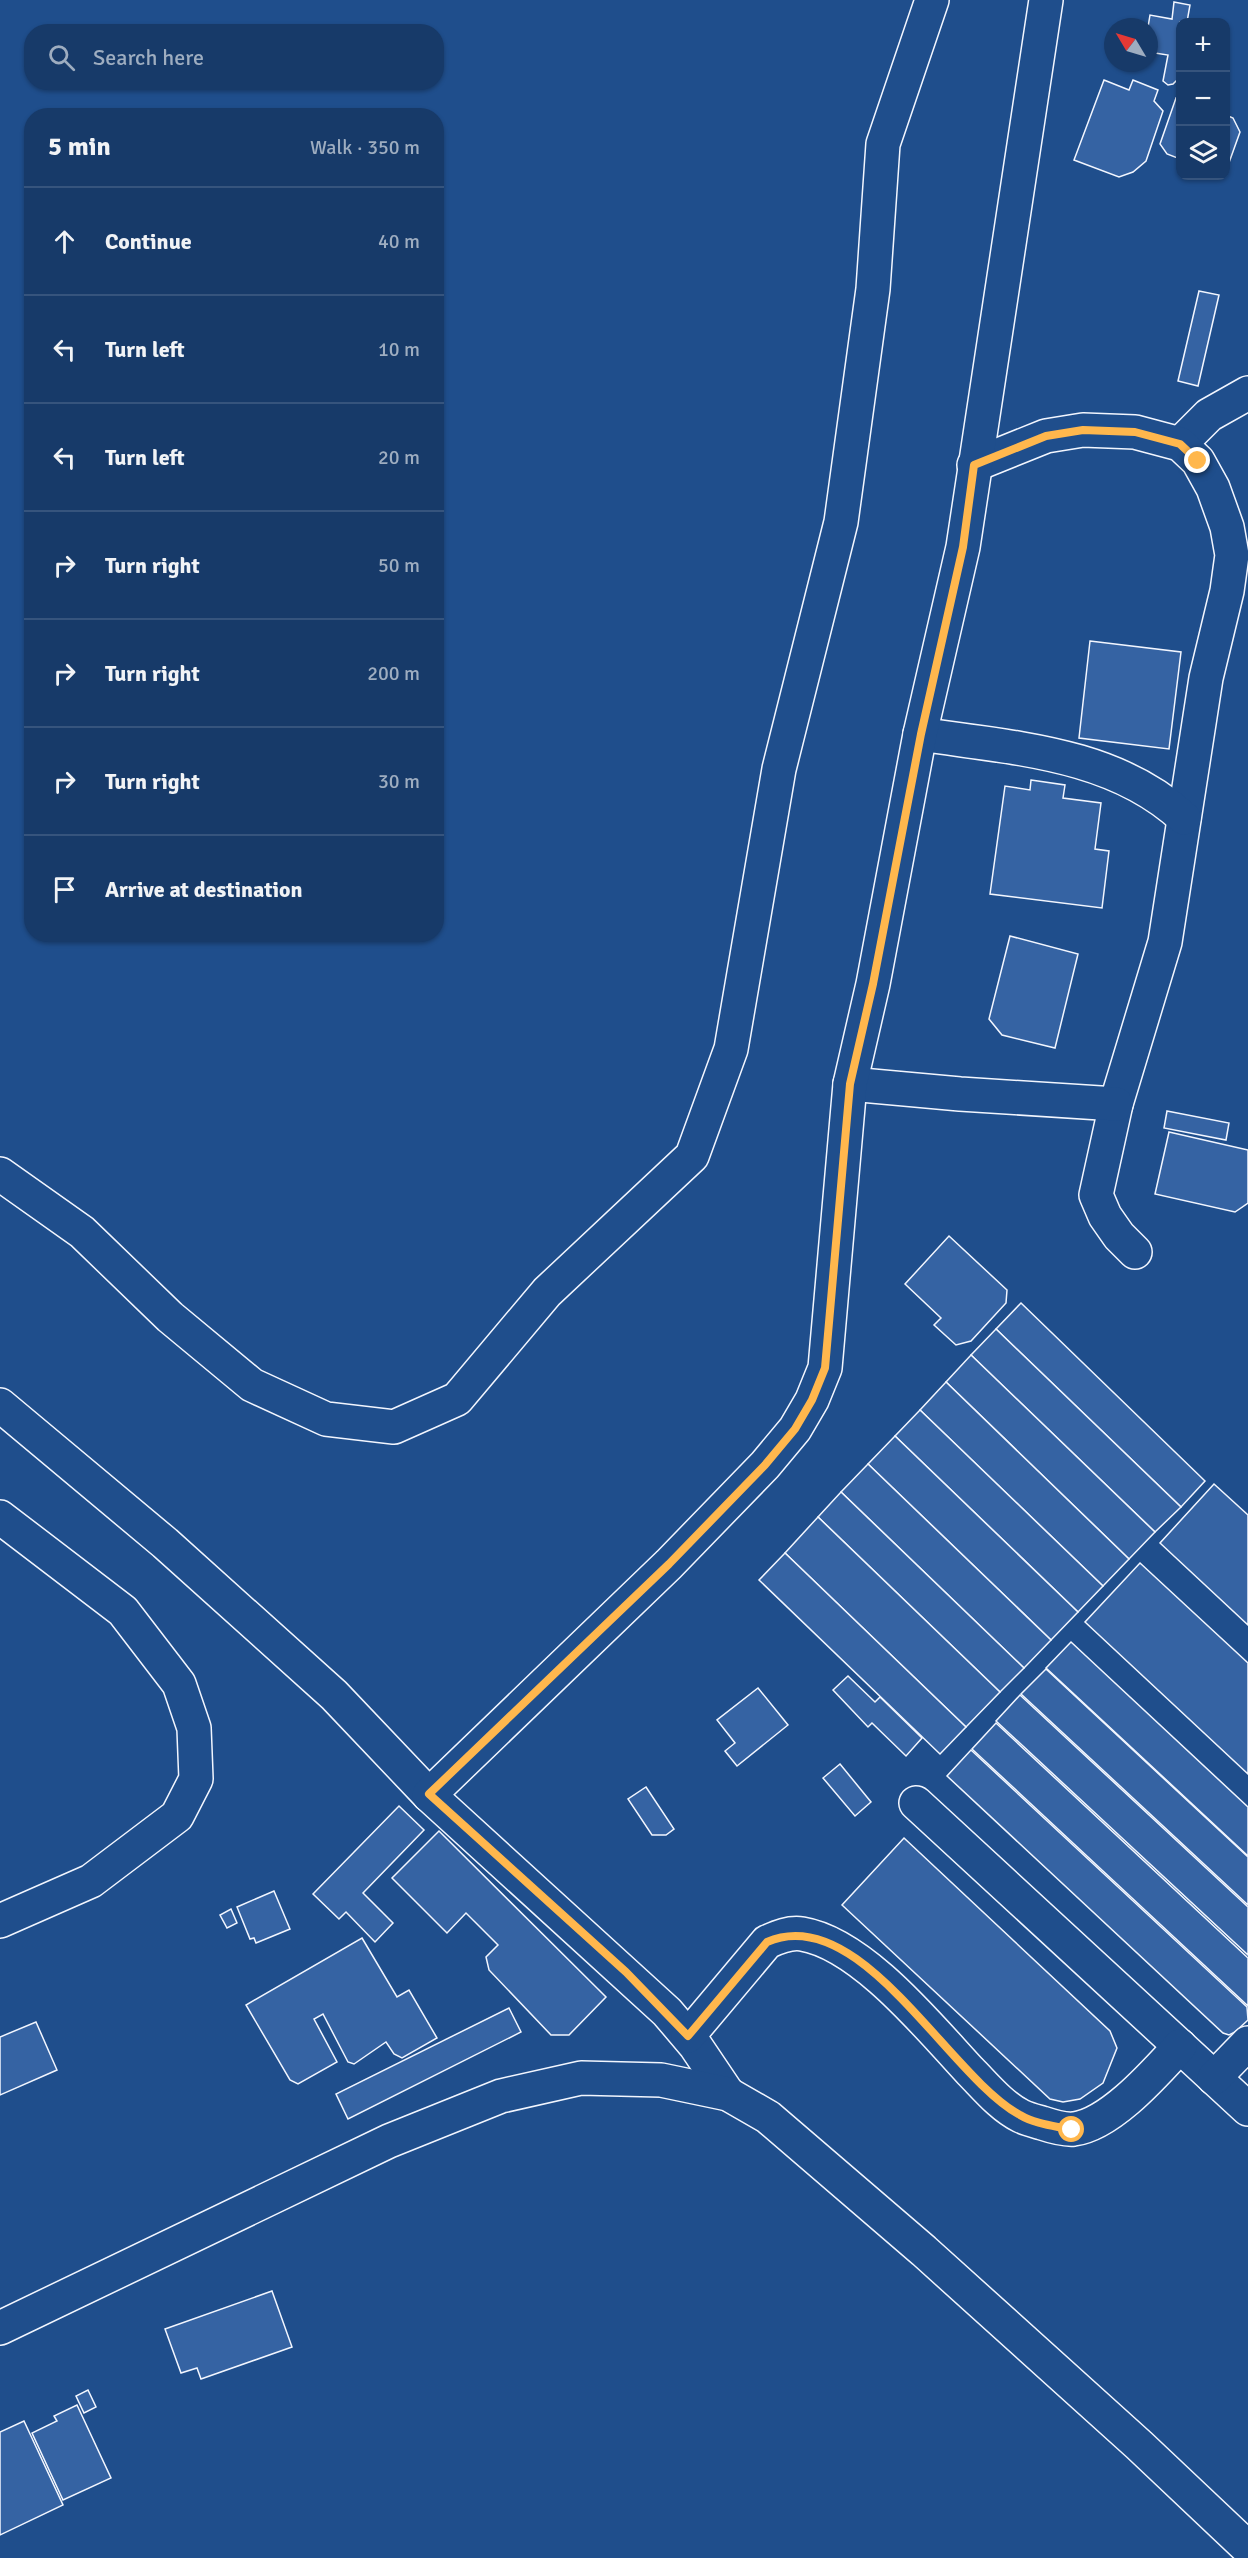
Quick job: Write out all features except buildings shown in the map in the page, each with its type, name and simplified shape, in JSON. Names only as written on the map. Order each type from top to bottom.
[{"type":"street","points":[[0,1174],[82,1232],[170,1317],[252,1385],[326,1419],[394,1427],[457,1399],[547,1292],[692,1155],[731,1049],[779,769],[841,522],[873,289],[884,144],[932,0]]},
{"type":"street","points":[[418,1783],[669,1564],[765,1465],[801,1419],[812,1400],[825,1368],[850,1084],[873,984],[921,734],[963,547],[1046,0]]},
{"type":"street","points":[[1180,444],[1209,415],[1248,393]]},
{"type":"street","points":[[974,465],[1046,436],[1083,430],[1135,432],[1180,444],[1198,461],[1213,488],[1227,527],[1232,555],[1227,591],[1206,678],[1165,942],[1116,1104],[1096,1195],[1105,1216],[1119,1236],[1135,1252]]},
{"type":"street","points":[[921,734],[1067,757],[1125,777],[1167,802],[1184,818]]},
{"type":"street","points":[[850,1084],[1116,1104]]},
{"type":"street","points":[[0,1405],[165,1543],[334,1695],[418,1783],[626,1972],[688,2036],[728,2094]]},
{"type":"street","points":[[0,1517],[123,1611],[179,1684],[194,1728],[196,1779],[177,1816],[91,1881],[0,1921]]},
{"type":"street","points":[[916,1803],[1248,2109]]},
{"type":"street","points":[[688,2036],[767,1942],[780,1936],[799,1934],[822,1939],[857,1959],[902,1999],[993,2096],[1020,2115],[1049,2125],[1072,2130],[1094,2123],[1135,2095],[1180,2046]]},
{"type":"street","points":[[1214,2078],[1248,2043]]},
{"type":"street","points":[[0,2328],[389,2141],[501,2096],[581,2078],[662,2080],[728,2094],[768,2117],[924,2251],[1139,2445],[1248,2548]]},
{"type":"route","points":[[1072,2130],[1020,2115],[993,2096],[902,1999],[857,1959],[822,1939],[799,1934],[780,1936],[767,1942],[688,2036],[626,1972],[429,1794],[669,1564],[765,1465],[795,1429],[812,1400],[825,1368],[850,1084],[873,984],[921,734],[963,547],[974,465],[1046,436],[1083,430],[1135,432],[1180,444],[1198,461]]}]
